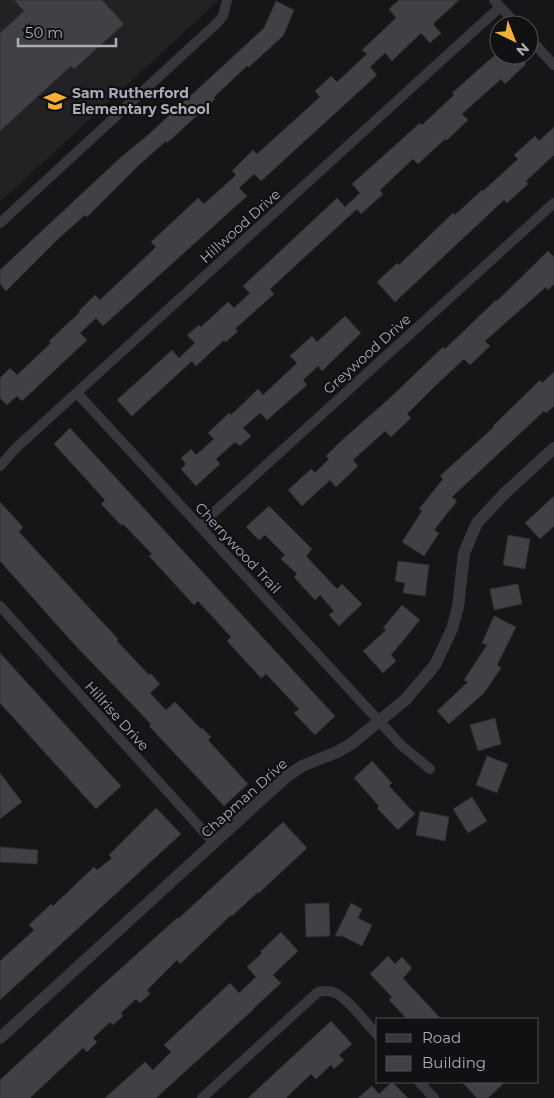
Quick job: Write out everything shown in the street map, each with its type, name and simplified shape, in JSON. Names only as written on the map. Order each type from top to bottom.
[{"type":"street","points":[[0,223],[216,24],[222,16],[227,0]]},
{"type":"street","points":[[497,3],[508,15]]},
{"type":"street","name":"Hillwood Drive","points":[[0,466],[16,448],[497,3]]},
{"type":"street","points":[[539,49],[554,65]]},
{"type":"street","name":"Greywood Drive","points":[[199,526],[554,203]]},
{"type":"street","name":"Cherrywood Trail","points":[[77,393],[401,745],[430,769]]},
{"type":"street","name":"Chapman Drive","points":[[0,1038],[286,777],[302,766],[337,752],[350,744],[405,700],[435,665],[452,630],[458,607],[464,552],[477,523],[504,494],[554,448]]},
{"type":"street","name":"Hillrise Drive","points":[[0,606],[214,844]]},
{"type":"street","points":[[202,1098],[318,992],[328,990],[335,992],[343,998],[376,1034]]},
{"type":"street","points":[[420,1083],[434,1098]]},
{"type":"shaded area","name":"Sam Rutherford Elementary School","points":[[0,0],[219,0],[0,202]]},
{"type":"building","points":[[14,0],[102,0],[124,24],[74,69],[71,66],[0,131],[0,33],[24,11]]},
{"type":"building","points":[[399,0],[459,0],[433,24],[441,33],[430,43],[421,33],[392,61],[385,53],[370,67],[377,75],[261,181],[254,174],[239,188],[247,196],[103,326],[96,318],[80,333],[87,340],[22,401],[17,396],[7,405],[0,398],[0,378],[10,368],[17,375],[51,343],[49,341],[95,295],[100,300],[156,247],[151,242],[198,198],[204,204],[236,175],[232,171],[253,150],[257,154],[320,97],[315,91],[331,76],[337,82],[367,54],[362,50],[396,18],[389,9]]},
{"type":"building","points":[[276,1],[294,10],[283,36],[249,67],[247,66],[214,97],[215,99],[167,143],[166,141],[138,166],[87,217],[85,215],[58,239],[6,291],[0,284],[0,270],[264,28]]},
{"type":"building","points":[[489,60],[489,65],[525,65],[505,84],[501,79],[462,114],[468,120],[447,140],[445,139],[418,164],[413,159],[380,190],[383,194],[361,214],[357,209],[270,289],[274,294],[235,329],[238,331],[226,342],[224,340],[196,366],[192,361],[132,416],[117,400],[172,350],[179,358],[195,343],[187,335],[199,325],[201,327],[228,302],[234,308],[250,293],[243,286],[337,198],[345,207],[360,193],[352,184],[420,123],[422,125],[454,95],[452,93]]},
{"type":"building","points":[[554,127],[554,155],[526,181],[528,184],[507,203],[504,200],[395,302],[377,282],[397,263],[399,265],[453,213],[455,215],[518,159],[514,155],[535,136],[539,141]]},
{"type":"building","points":[[548,251],[554,257],[554,284],[548,290],[546,287],[485,341],[490,346],[470,365],[464,359],[433,388],[407,414],[411,418],[391,437],[385,431],[353,460],[358,466],[336,487],[330,480],[302,506],[288,490],[311,469],[315,473],[329,459],[326,456],[341,441],[391,397],[443,347],[445,349]]},
{"type":"building","points":[[345,316],[361,333],[322,371],[318,366],[303,380],[307,385],[267,420],[260,413],[243,428],[251,436],[240,446],[235,442],[216,459],[220,464],[196,486],[181,469],[186,464],[181,458],[191,449],[196,455],[214,439],[208,433],[229,413],[231,415],[258,389],[263,395],[297,363],[290,356],[312,336],[317,342]]},
{"type":"building","points":[[554,372],[554,406],[546,413],[544,411],[452,497],[457,501],[434,530],[439,533],[424,556],[402,542],[422,511],[419,509],[443,479],[440,476],[494,427],[540,380],[542,383]]},
{"type":"building","points":[[70,428],[335,716],[315,735],[294,713],[299,709],[266,674],[261,678],[227,641],[231,637],[198,601],[194,605],[149,556],[152,554],[101,504],[105,500],[54,444]]},
{"type":"building","points":[[554,496],[554,526],[540,539],[525,523]]},
{"type":"building","points":[[0,502],[23,527],[19,532],[118,639],[117,641],[160,684],[150,693],[166,710],[175,702],[211,737],[208,740],[248,784],[224,806],[0,561]]},
{"type":"building","points":[[269,506],[312,549],[306,556],[337,589],[342,584],[362,604],[339,626],[329,615],[334,611],[320,595],[315,600],[294,577],[297,574],[281,559],[285,555],[265,535],[259,540],[246,527]]},
{"type":"building","points":[[508,535],[530,539],[525,569],[503,565]]},
{"type":"building","points":[[398,561],[429,565],[425,596],[403,593],[405,583],[395,581]]},
{"type":"building","points":[[518,584],[522,604],[494,610],[490,589]]},
{"type":"building","points":[[402,605],[420,620],[391,655],[396,661],[383,673],[363,651],[386,630],[383,628]]},
{"type":"building","points":[[494,616],[516,627],[497,665],[501,668],[484,693],[449,724],[437,711],[468,682],[464,680],[487,645],[482,643]]},
{"type":"building","points":[[0,653],[121,786],[96,809],[0,703]]},
{"type":"building","points":[[495,718],[501,744],[478,751],[470,725]]},
{"type":"building","points":[[487,756],[508,764],[497,793],[476,785]]},
{"type":"building","points":[[372,761],[392,783],[389,786],[415,814],[398,830],[377,808],[379,806],[354,778]]},
{"type":"building","points":[[0,773],[22,802],[0,819]]},
{"type":"building","points":[[472,797],[487,821],[468,833],[453,809]]},
{"type":"building","points":[[156,808],[181,834],[0,1000],[0,961],[34,930],[29,925],[51,904],[53,906],[94,867],[97,870],[112,858],[109,855]]},
{"type":"building","points":[[420,811],[449,817],[445,841],[416,835]]},
{"type":"building","points":[[283,822],[307,848],[259,893],[231,915],[180,964],[177,960],[147,990],[150,994],[140,1003],[136,999],[121,1013],[123,1016],[113,1025],[110,1022],[93,1038],[97,1042],[87,1052],[83,1048],[30,1098],[0,1098],[0,1080]]},
{"type":"building","points":[[0,847],[38,850],[37,864],[0,862]]},
{"type":"building","points":[[329,903],[330,936],[306,937],[305,904]]},
{"type":"building","points":[[351,903],[362,909],[358,918],[372,925],[362,946],[342,936],[335,936]]},
{"type":"building","points":[[281,932],[298,951],[273,975],[281,983],[254,1009],[156,1098],[105,1098],[145,1062],[153,1070],[171,1052],[164,1045],[230,983],[239,993],[256,977],[247,967]]},
{"type":"building","points":[[388,956],[395,964],[402,957],[412,968],[403,978],[440,1018],[406,1018],[389,1000],[392,997],[370,974]]},
{"type":"building","points":[[331,1021],[352,1044],[339,1055],[344,1060],[334,1069],[331,1065],[316,1079],[311,1074],[286,1098],[248,1098]]},
{"type":"building","points":[[393,1083],[408,1098],[358,1098],[372,1086],[379,1094]]},
{"type":"building","points":[[463,1083],[504,1083],[488,1098],[477,1098]]},
{"type":"place","name":"Sam Rutherford Elementary School","points":[[55,101]]}]
